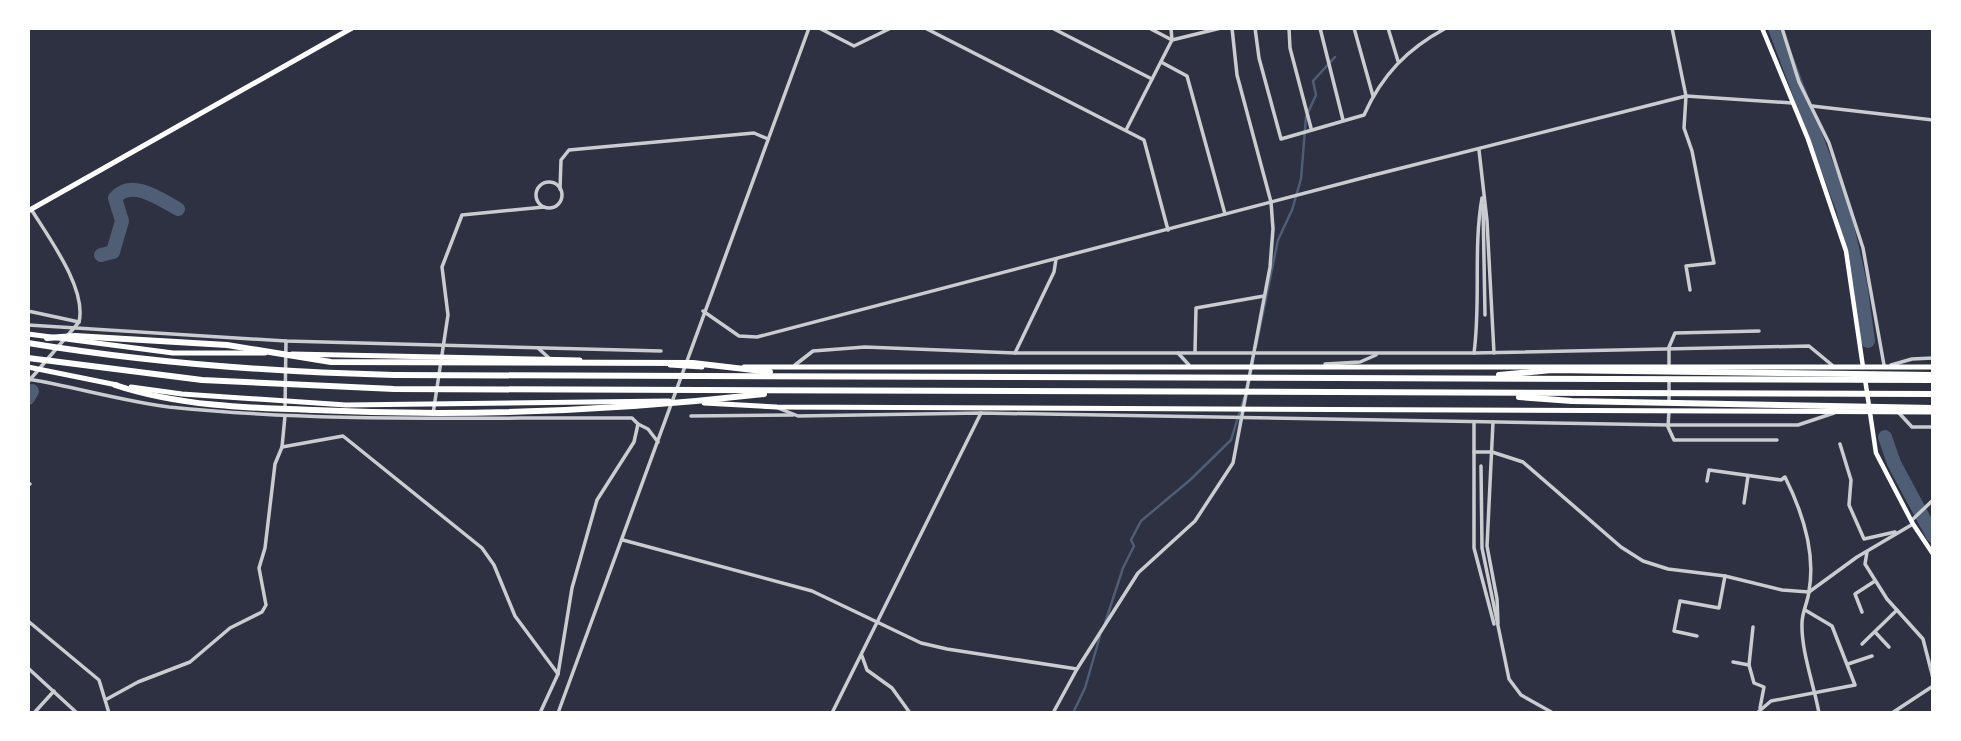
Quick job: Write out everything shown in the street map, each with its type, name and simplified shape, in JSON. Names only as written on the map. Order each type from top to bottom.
[{"type":"highway","points":[[47,338],[75,335],[227,345],[331,362],[693,363],[793,376]]},
{"type":"highway","points":[[28,343],[130,359],[298,373],[1933,380]]},
{"type":"highway","points":[[28,358],[129,372],[296,386],[1933,394]]},
{"type":"highway","points":[[1465,379],[1552,370],[1933,375]]},
{"type":"highway","points":[[115,385],[143,394],[246,408],[368,413],[604,408],[680,403],[793,390]]},
{"type":"highway","points":[[1467,393],[1572,401],[1933,410]]},
{"type":"main road","points":[[29,210],[352,28]]},
{"type":"main road","points":[[1762,28],[1846,251],[1876,453],[1912,522],[1933,554]]},
{"type":"main road","points":[[28,334],[173,353],[549,358],[682,367],[1933,366]]},
{"type":"main road","points":[[28,367],[115,385],[182,394],[346,405],[638,400],[777,407],[1898,413],[1933,410]]},
{"type":"street","points":[[558,713],[623,540],[682,367],[809,28]]},
{"type":"street","points":[[819,28],[854,46],[891,28]]},
{"type":"street","points":[[925,28],[1144,139],[1168,230]]},
{"type":"street","points":[[1052,28],[1152,79]]},
{"type":"street","points":[[1149,28],[1172,40],[1221,28]]},
{"type":"street","points":[[1126,130],[1172,40],[1171,28]]},
{"type":"street","points":[[1053,713],[1077,669],[1138,573],[1195,521],[1218,490],[1233,463],[1273,245],[1270,202],[1237,75],[1232,28]]},
{"type":"street","points":[[1255,28],[1259,58],[1282,139],[1364,115],[1373,96],[1398,61],[1420,42],[1446,28]]},
{"type":"street","points":[[1289,28],[1290,48],[1311,129]]},
{"type":"street","points":[[1320,28],[1343,120]]},
{"type":"street","points":[[1354,28],[1373,96]]},
{"type":"street","points":[[1388,28],[1398,61]]},
{"type":"street","points":[[1672,28],[1686,96],[1684,128],[1704,206],[1714,263],[1686,266],[1690,289]]},
{"type":"street","points":[[1782,28],[1799,82],[1829,143],[1863,248],[1886,365],[1912,359],[1933,358]]},
{"type":"street","points":[[1161,62],[1186,76],[1225,214]]},
{"type":"street","points":[[703,311],[740,337],[758,337],[1370,176],[1479,150],[1595,117],[1686,96],[1792,103]]},
{"type":"street","points":[[1812,106],[1933,120]]},
{"type":"street","points":[[433,416],[448,314],[442,267],[462,215],[552,208],[559,204],[562,196],[561,160],[569,150],[754,134],[768,139]]},
{"type":"street","points":[[1479,150],[1487,221],[1494,353]]},
{"type":"street","points":[[544,207],[537,197],[542,185],[550,183],[560,188]]},
{"type":"street","points":[[1483,193],[1485,315]]},
{"type":"street","points":[[1474,354],[1479,308],[1478,220],[1483,193]]},
{"type":"street","points":[[29,210],[73,277],[74,292],[80,303],[79,322],[29,380]]},
{"type":"street","points":[[1014,354],[1054,272],[1056,259]]},
{"type":"street","points":[[1195,353],[1196,308],[1264,296]]},
{"type":"street","points":[[28,311],[79,322]]},
{"type":"street","points":[[28,325],[286,341],[661,351]]},
{"type":"street","points":[[1759,331],[1675,333],[1669,347],[1669,425],[1674,440],[1777,440]]},
{"type":"street","points":[[107,699],[138,682],[190,662],[230,628],[262,612],[266,605],[259,568],[274,491],[275,464],[282,447],[286,341]]},
{"type":"street","points":[[536,346],[549,358]]},
{"type":"street","points":[[793,367],[813,351],[865,347],[1014,354],[1474,354],[1669,347],[1809,346],[1832,365]]},
{"type":"street","points":[[1178,353],[1189,365]]},
{"type":"street","points":[[1320,365],[1360,362],[1379,354]]},
{"type":"street","points":[[29,380],[166,406],[285,416],[358,419],[433,416],[632,418],[648,429],[658,442]]},
{"type":"street","points":[[777,407],[793,415]]},
{"type":"street","points":[[691,416],[982,413],[1798,425],[1839,412]]},
{"type":"street","points":[[832,713],[982,413]]},
{"type":"street","points":[[1898,413],[1912,427],[1933,427]]},
{"type":"street","points":[[1474,422],[1474,548],[1487,604],[1514,685],[1521,695],[1553,713]]},
{"type":"street","points":[[1493,422],[1487,547],[1497,599],[1499,635]]},
{"type":"street","points":[[540,713],[558,674],[572,588],[597,500],[634,442],[638,424]]},
{"type":"street","points":[[282,447],[343,436],[404,483],[482,548],[494,565],[515,616],[558,674]]},
{"type":"street","points":[[1840,444],[1851,480],[1849,505],[1864,539],[1898,531]]},
{"type":"street","points":[[1474,452],[1492,452],[1523,461],[1621,547],[1643,562],[1668,569],[1725,576],[1782,590],[1809,592],[1912,522],[1933,500]]},
{"type":"street","points":[[1481,466],[1482,548],[1499,635]]},
{"type":"street","points":[[1707,481],[1709,470],[1781,480],[1785,477],[1797,500],[1807,536],[1809,592],[1802,622],[1819,713]]},
{"type":"street","points":[[1744,503],[1748,476]]},
{"type":"street","points":[[623,540],[812,591],[921,643],[1077,669]]},
{"type":"street","points":[[1868,550],[1865,564],[1897,610],[1923,639],[1933,678]]},
{"type":"street","points":[[1698,636],[1674,631],[1680,601],[1719,608],[1725,576]]},
{"type":"street","points":[[1862,612],[1855,594],[1875,580]]},
{"type":"street","points":[[1758,711],[1771,701],[1855,685],[1832,626],[1805,610]]},
{"type":"street","points":[[1863,644],[1897,610]]},
{"type":"street","points":[[28,621],[99,680],[107,699],[109,713]]},
{"type":"street","points":[[1754,627],[1749,665],[1754,683],[1763,687],[1758,711]]},
{"type":"street","points":[[1875,632],[1889,647]]},
{"type":"street","points":[[862,656],[867,670],[892,688],[910,713]]},
{"type":"street","points":[[1848,664],[1872,656]]},
{"type":"street","points":[[1733,662],[1749,665]]},
{"type":"street","points":[[28,668],[77,713]]},
{"type":"street","points":[[1892,713],[1933,686]]},
{"type":"street","points":[[34,713],[54,691]]},
{"type":"waterway","points":[[1775,28],[1843,209],[1860,283],[1868,341]]},
{"type":"waterway","points":[[1256,347],[1278,240],[1292,210],[1301,179],[1306,117],[1316,95],[1313,81],[1335,57]]},
{"type":"waterway","points":[[101,255],[113,252],[122,221],[115,198],[122,192],[146,192],[178,209]]},
{"type":"waterway","points":[[28,398],[32,391]]},
{"type":"waterway","points":[[1105,623],[1123,568],[1134,546],[1131,540],[1141,521],[1190,480],[1231,440],[1244,398]]},
{"type":"waterway","points":[[1885,437],[1894,463],[1933,536]]},
{"type":"waterway","points":[[1073,713],[1085,688],[1100,636]]}]
